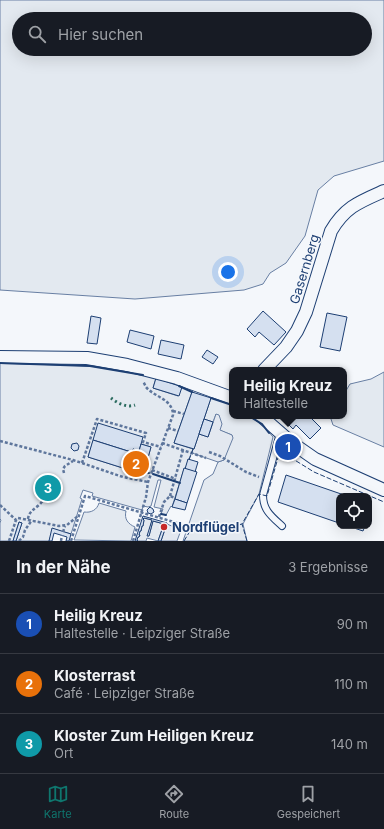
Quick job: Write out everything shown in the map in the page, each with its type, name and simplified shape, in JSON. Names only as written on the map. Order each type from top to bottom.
[{"type":"street","name":"Gasernberg","points":[[267,367],[286,347],[297,331],[306,312],[331,230],[337,220],[345,212],[362,200],[384,191]]},
{"type":"street","points":[[0,357],[87,358],[127,365],[177,378],[229,397]]},
{"type":"street","points":[[264,419],[292,443],[316,459],[384,490]]},
{"type":"lane","points":[[280,433],[263,494],[263,503],[269,514],[282,526]]},
{"type":"path","points":[[144,369],[143,382],[147,387],[164,399],[173,410],[184,414]]},
{"type":"path","points":[[133,541],[146,497],[148,482],[173,415],[173,410]]},
{"type":"path","points":[[82,463],[97,419],[146,434],[143,442],[161,447]]},
{"type":"path","points":[[168,428],[178,431]]},
{"type":"path","points":[[0,440],[74,460],[123,477],[148,482]]},
{"type":"path","points":[[162,443],[206,458]]},
{"type":"path","points":[[158,517],[164,502],[170,496],[184,450]]},
{"type":"path","points":[[209,452],[220,456],[246,472],[267,480]]},
{"type":"path","points":[[64,473],[63,469],[65,466],[74,460]]},
{"type":"path","points":[[152,470],[176,479]]},
{"type":"path","points":[[28,519],[33,510],[41,503],[50,488],[50,485],[55,480]]},
{"type":"path","points":[[50,488],[57,485]]},
{"type":"path","points":[[71,541],[85,496],[184,525]]},
{"type":"path","points":[[170,496],[175,498]]},
{"type":"path","points":[[0,505],[16,520]]},
{"type":"path","points":[[63,532],[65,526],[78,516]]},
{"type":"path","points":[[16,520],[18,518],[22,518],[53,525],[65,526]]},
{"type":"path","points":[[9,541],[16,520]]},
{"type":"path","points":[[19,541],[23,537],[25,530],[32,520]]},
{"type":"path","points":[[61,541],[62,535]]},
{"type":"shaded area","points":[[0,0],[384,0],[384,161],[334,176],[318,190],[305,236],[286,263],[270,273],[263,284],[244,290],[135,299],[0,290]]},
{"type":"shaded area","points":[[0,363],[90,366],[156,378],[153,388],[178,396],[182,387],[192,392],[174,443],[193,449],[184,469],[172,507],[171,506],[166,515],[161,514],[163,509],[154,507],[161,480],[158,480],[151,506],[143,506],[142,510],[92,496],[93,493],[83,490],[80,498],[82,499],[71,534],[53,529],[49,541],[16,541],[22,523],[19,522],[13,541],[0,541]],"holes":[[[93,441],[131,452],[141,444],[151,447],[144,472],[127,467],[126,469],[88,457]]]},
{"type":"shaded area","points":[[384,372],[384,447],[333,425],[331,419],[347,419],[347,389],[350,384],[371,379]]},
{"type":"shaded area","points":[[211,398],[229,404],[229,419],[254,419],[262,424],[273,437],[259,494],[243,524],[247,541],[183,541],[204,480],[213,474],[218,462],[224,460],[232,435],[219,430],[216,414],[213,422],[204,419]]},
{"type":"shaded area","points":[[216,414],[219,415],[222,424],[220,430],[232,435],[233,438],[224,460],[218,462],[192,453],[199,434],[208,437]]},
{"type":"shaded area","points":[[99,503],[126,511],[127,521],[135,527],[131,541],[74,540],[84,512],[89,512],[97,508]]},
{"type":"shaded area","points":[[144,518],[152,520],[148,536],[153,521],[164,524],[158,541],[147,538],[146,541],[137,540],[143,526]]},
{"type":"shaded area","points":[[167,524],[181,530],[177,541],[161,541]]},
{"type":"building","points":[[263,311],[286,332],[274,345],[259,332],[255,337],[247,329]]},
{"type":"building","points":[[327,313],[347,317],[340,351],[320,347]]},
{"type":"building","points":[[91,316],[101,318],[97,344],[87,343]]},
{"type":"building","points":[[130,330],[154,336],[151,349],[127,342]]},
{"type":"building","points":[[161,340],[184,345],[181,359],[158,354]]},
{"type":"building","points":[[207,350],[218,357],[213,364],[202,357]]},
{"type":"building","points":[[156,378],[182,387],[179,396],[153,388]]},
{"type":"building","points":[[192,392],[211,398],[194,449],[174,443]]},
{"type":"building","points":[[204,419],[213,422],[208,437],[199,434]]},
{"type":"building","points":[[312,419],[321,428],[310,439],[296,425],[293,429],[284,420]]},
{"type":"building","points":[[98,423],[143,437],[139,451],[133,449],[131,452],[93,440]]},
{"type":"building","points":[[93,440],[131,452],[126,469],[88,457]]},
{"type":"building","points":[[77,443],[79,446],[78,450],[74,451],[71,448],[72,444]]},
{"type":"building","points":[[141,444],[151,447],[144,472],[127,467],[133,449],[139,451]]},
{"type":"building","points":[[188,459],[198,462],[195,472],[185,469]]},
{"type":"building","points":[[184,468],[197,472],[187,503],[175,499]]},
{"type":"building","points":[[286,475],[338,493],[336,493],[336,522],[278,502]]},
{"type":"building","points":[[175,499],[187,503],[185,510],[172,507]]},
{"type":"building","points":[[150,507],[154,512],[151,514],[148,513],[147,510]]},
{"type":"building","name":"Nordflügel","points":[[143,516],[167,523],[161,541],[158,541],[164,524],[153,521],[149,536],[147,536],[152,520],[144,518],[143,526],[137,540],[138,541],[135,541]]},
{"type":"building","points":[[19,522],[22,523],[16,541],[13,541]]},
{"type":"building","points":[[52,528],[71,534],[69,541],[66,541],[67,537],[54,533],[52,541],[49,541]]},
{"type":"hedge","points":[[111,398],[122,404],[129,406],[135,405]]},
{"type":"fence","points":[[189,460],[193,449]]},
{"type":"fence","points":[[247,541],[242,524],[259,494],[267,496],[280,451],[314,472],[384,502]]},
{"type":"fence","points":[[184,541],[193,526],[227,528],[242,524]]},
{"type":"wall","points":[[0,363],[90,366],[143,375]]},
{"type":"wall","points":[[179,386],[192,392]]},
{"type":"wall","points":[[211,398],[229,404]]},
{"type":"wall","points":[[254,419],[262,424],[269,433]]},
{"type":"wall","points":[[144,472],[149,473]]},
{"type":"wall","points":[[153,474],[180,483]]},
{"type":"wall","points":[[161,514],[166,515]]},
{"type":"place","name":"Heilig Kreuz","points":[[288,447]]},
{"type":"place","name":"Klosterrast","points":[[136,464]]},
{"type":"place","name":"Kloster Zum Heiligen Kreuz","points":[[48,488]]},
{"type":"place","name":"Nordflügel","points":[[164,527]]}]
